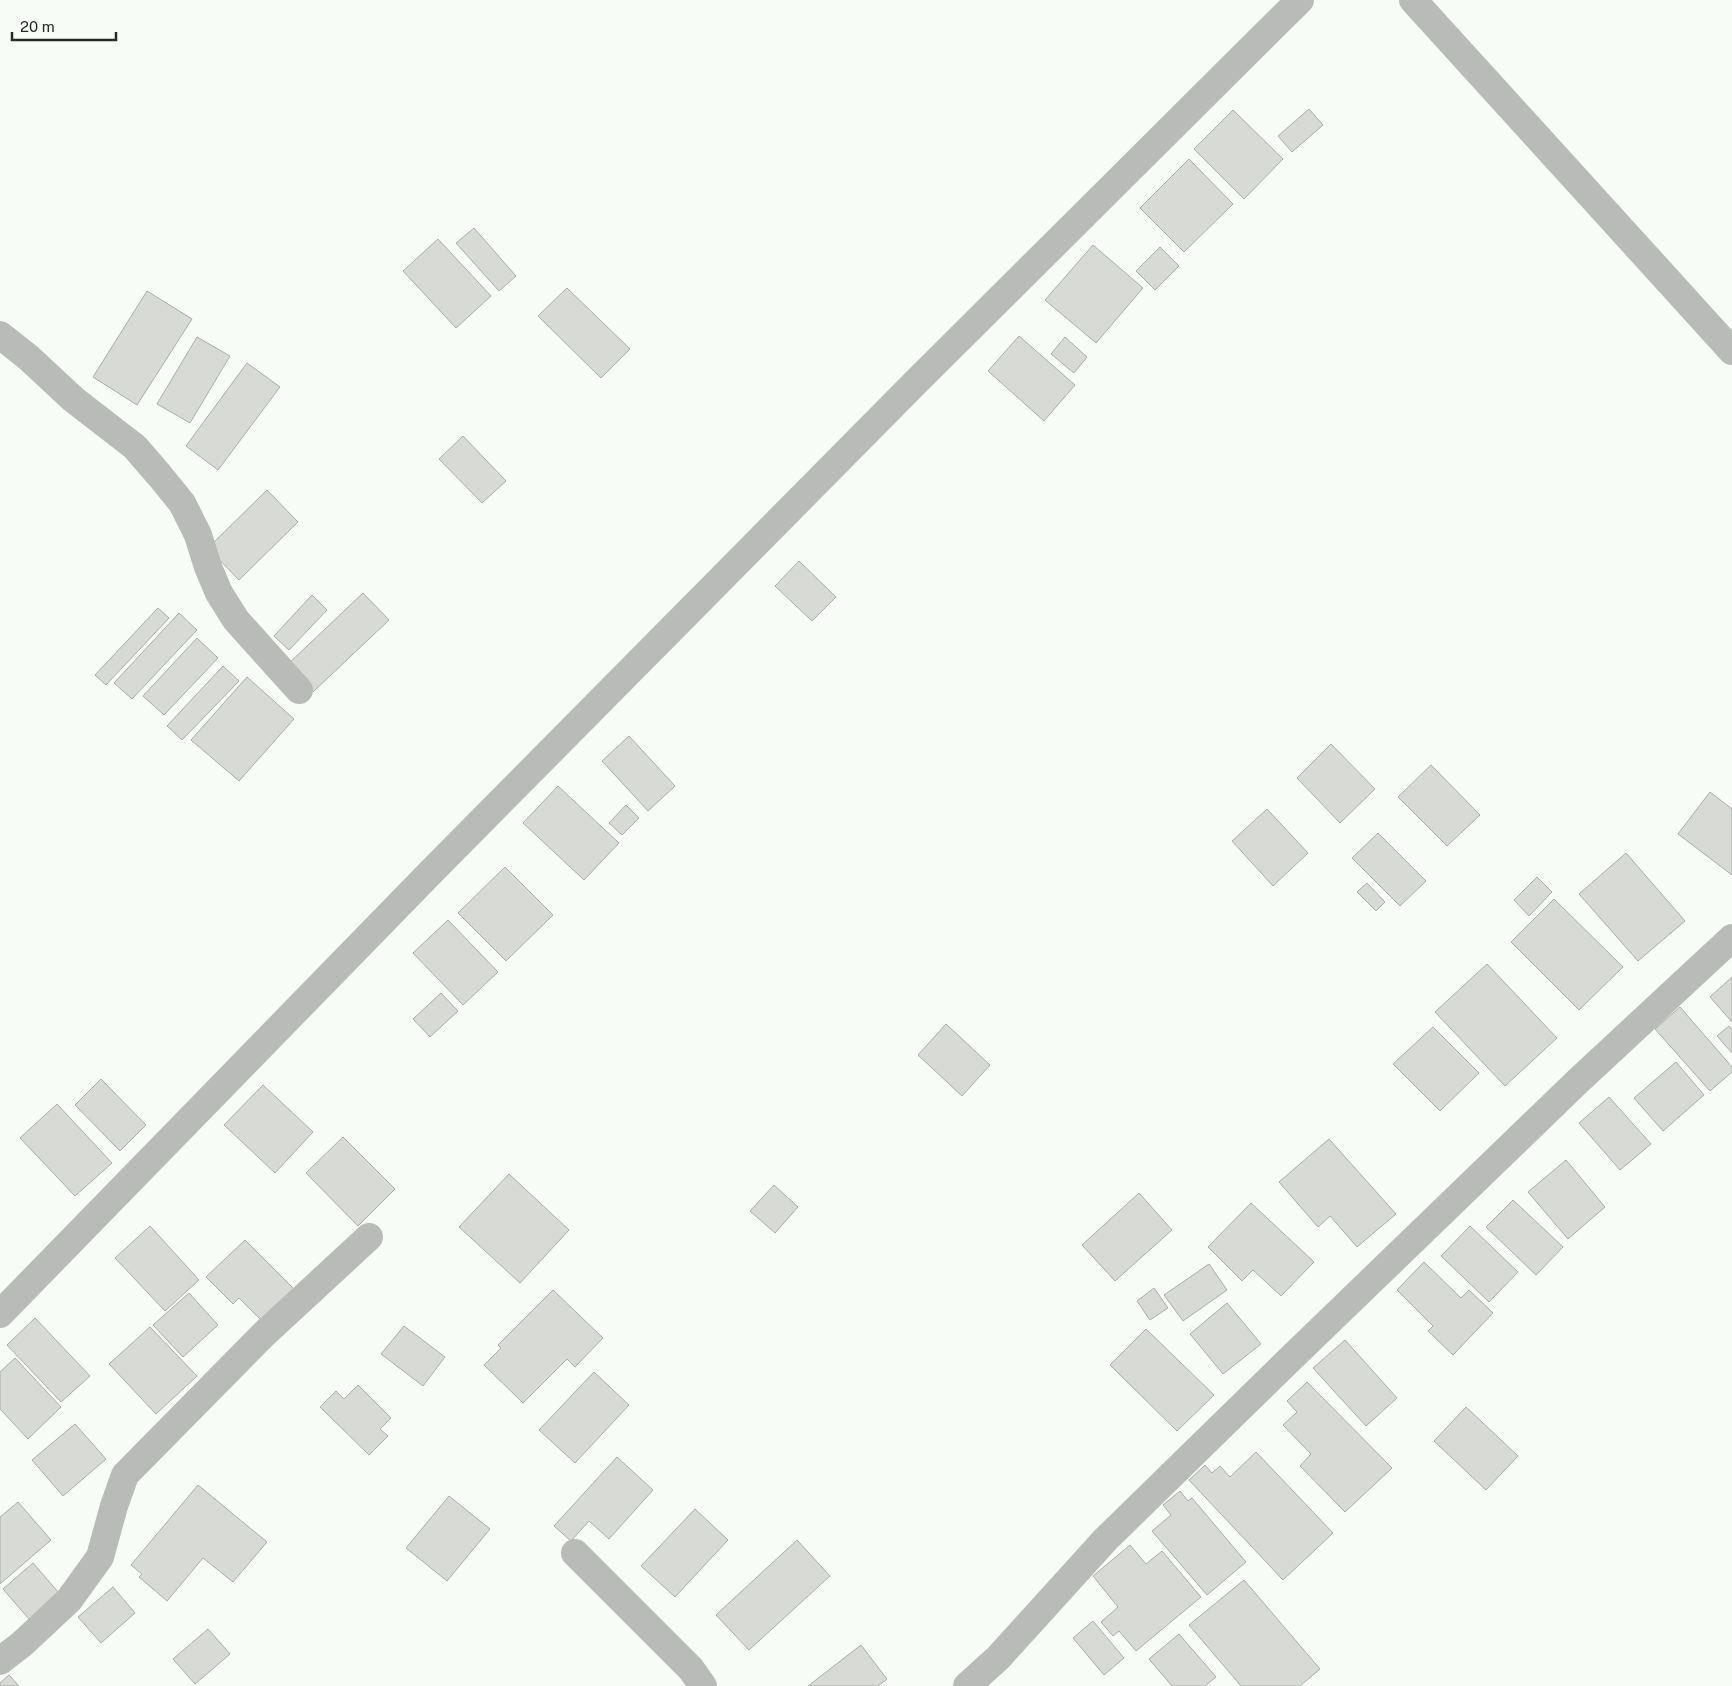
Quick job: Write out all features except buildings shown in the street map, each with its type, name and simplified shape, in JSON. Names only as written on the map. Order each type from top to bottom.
[{"type":"street","points":[[0,1314],[536,766],[901,397],[1300,0]]},
{"type":"street","points":[[1414,0],[1732,352]]},
{"type":"street","points":[[0,335],[29,358],[74,399],[135,447],[160,476],[182,503],[198,535],[219,593],[236,620],[299,690]]},
{"type":"street","points":[[967,1686],[998,1658],[1105,1540],[1576,1082],[1732,938]]},
{"type":"street","points":[[0,1661],[22,1644],[69,1600],[100,1557],[114,1506],[126,1475],[263,1335],[369,1237]]},
{"type":"street","points":[[575,1552],[692,1669],[703,1686]]}]
